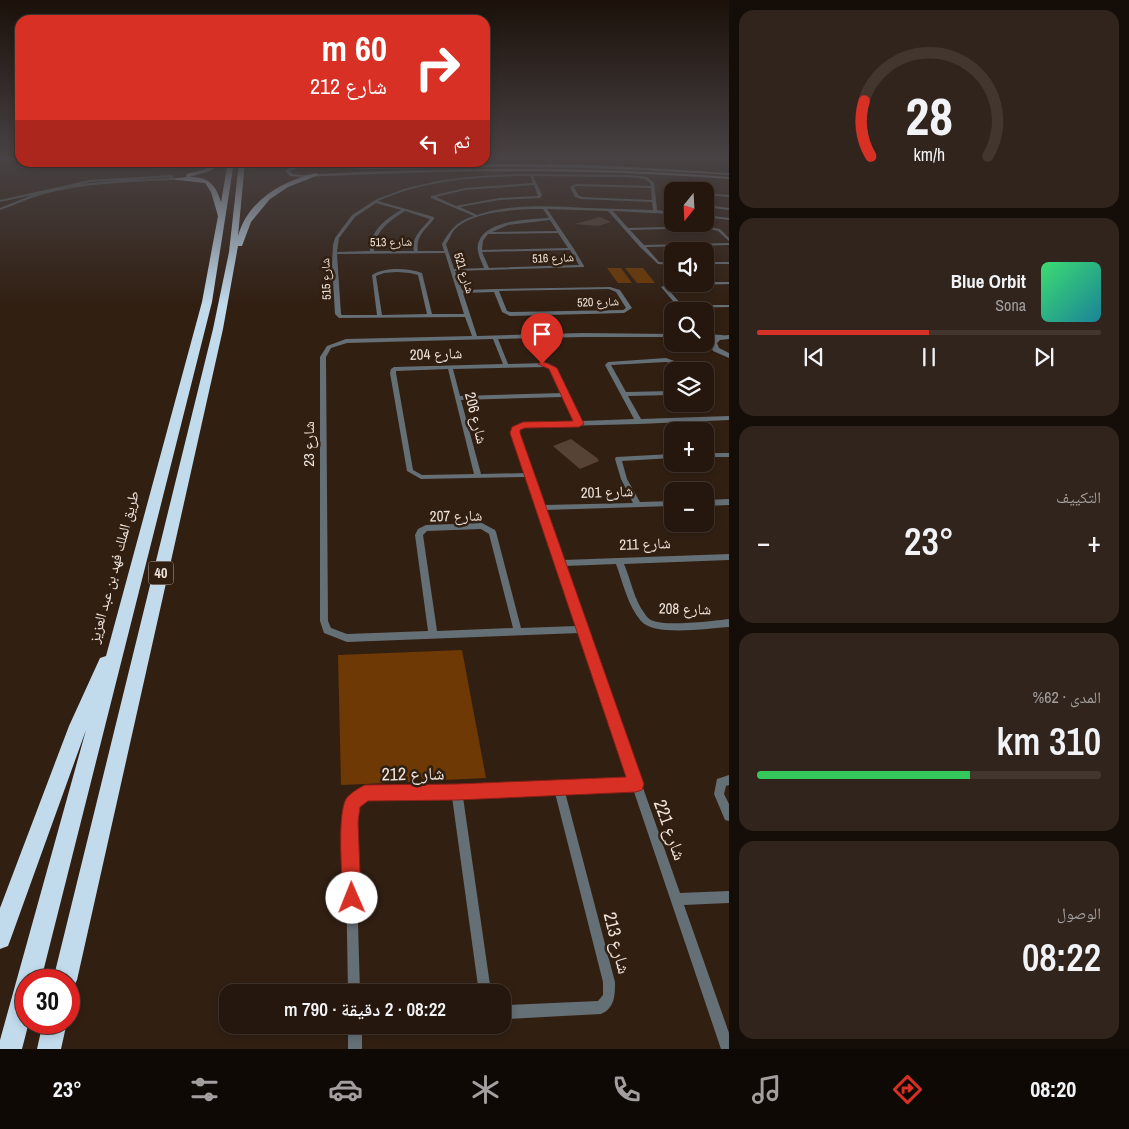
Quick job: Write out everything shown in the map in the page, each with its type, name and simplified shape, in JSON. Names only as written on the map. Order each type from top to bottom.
[{"type":"highway","points":[[218,207],[222,222]]},
{"type":"highway","name":"طريق الملك فهد بن عبد العزيز","points":[[32,969],[207,302],[224,207]]},
{"type":"highway","name":"40","points":[[69,969],[218,329],[232,252],[237,207]]},
{"type":"highway","points":[[232,252],[240,243],[246,225],[258,207]]},
{"type":"highway","points":[[0,938],[78,726],[121,628]]},
{"type":"highway","points":[[10,1049],[15,1030]]},
{"type":"highway","points":[[49,1049],[52,1034]]},
{"type":"street","name":"شارع 515","points":[[370,207],[346,225],[334,245],[336,253],[338,314],[348,317],[467,315]]},
{"type":"street","points":[[394,207],[433,218],[418,234],[414,246],[416,252]]},
{"type":"street","points":[[455,208],[460,207]]},
{"type":"street","points":[[654,207],[655,211]]},
{"type":"street","points":[[716,207],[729,208]]},
{"type":"street","points":[[455,208],[478,216]]},
{"type":"street","name":"شارع 521","points":[[475,338],[444,244],[450,233],[462,223],[478,216],[510,209],[544,208],[664,212]]},
{"type":"street","name":"شارع 516","points":[[453,270],[582,266],[544,208]]},
{"type":"street","points":[[372,253],[373,241],[380,228],[404,210]]},
{"type":"street","points":[[609,210],[658,263],[664,263]]},
{"type":"street","points":[[714,217],[729,219]]},
{"type":"street","points":[[487,269],[480,251],[480,244],[486,233],[514,222],[552,219]]},
{"type":"street","points":[[627,229],[712,228],[719,230],[729,242]]},
{"type":"street","points":[[486,233],[560,232]]},
{"type":"street","points":[[642,246],[729,242]]},
{"type":"street","points":[[480,251],[572,249]]},
{"type":"street","name":"شارع 513","points":[[336,253],[446,252]]},
{"type":"street","points":[[714,263],[729,263]]},
{"type":"street","points":[[380,316],[374,275],[381,272],[411,272],[420,274],[430,315]]},
{"type":"street","points":[[729,283],[668,285],[663,287],[681,307],[729,306]]},
{"type":"street","name":"شارع 520","points":[[460,292],[496,290],[606,288],[618,291],[629,308],[624,311],[510,314],[505,312],[496,290]]},
{"type":"street","name":"شارع 23","points":[[583,629],[347,638],[327,630],[324,621],[323,357],[329,347],[346,342],[664,335]]},
{"type":"street","points":[[495,338],[504,364]]},
{"type":"street","points":[[714,346],[728,356]]},
{"type":"street","points":[[639,422],[608,365],[614,361],[666,360],[672,362]]},
{"type":"street","name":"شارع 204","points":[[530,475],[421,477],[410,471],[393,373],[394,369],[548,364],[553,368],[579,424]]},
{"type":"street","name":"شارع 206","points":[[450,366],[478,476]]},
{"type":"street","points":[[625,394],[664,393]]},
{"type":"street","points":[[457,398],[566,395]]},
{"type":"street","name":"شارع 221","points":[[728,420],[523,425],[515,429],[728,1049]]},
{"type":"street","points":[[714,455],[729,455]]},
{"type":"street","points":[[638,505],[617,462],[618,459],[664,456]]},
{"type":"street","points":[[714,503],[729,502]]},
{"type":"street","name":"شارع 201","points":[[542,508],[664,504]]},
{"type":"street","name":"شارع 207","points":[[433,634],[419,535],[426,528],[482,526],[492,532],[518,631]]},
{"type":"street","name":"شارع 211","points":[[561,563],[729,557]]},
{"type":"street","name":"شارع 208","points":[[619,562],[640,614],[647,622],[662,626],[729,623]]},
{"type":"street","points":[[729,780],[720,783],[719,794],[729,816]]},
{"type":"street","name":"شارع 212","points":[[354,984],[350,822],[353,803],[365,793],[457,792],[636,784]]},
{"type":"street","name":"شارع 213","points":[[511,1012],[601,1007],[609,997],[609,982],[559,788]]},
{"type":"street","points":[[457,792],[484,984]]},
{"type":"street","points":[[678,899],[729,897]]},
{"type":"street","points":[[355,1034],[355,1049]]},
{"type":"shaded area","points":[[607,268],[621,268],[632,283],[618,283]]},
{"type":"shaded area","points":[[625,268],[643,268],[655,283],[637,283]]},
{"type":"shaded area","points":[[462,650],[486,778],[423,781],[422,777],[411,778],[411,782],[341,785],[338,655]]},
{"type":"building","points":[[600,217],[611,222],[598,226],[575,224]]},
{"type":"building","points":[[571,439],[599,461],[580,469],[553,446]]},
{"type":"route","points":[[352,898],[350,822],[353,803],[365,793],[457,792],[636,784],[515,433],[515,429],[523,425],[579,424],[553,368],[548,364],[542,364]]}]
